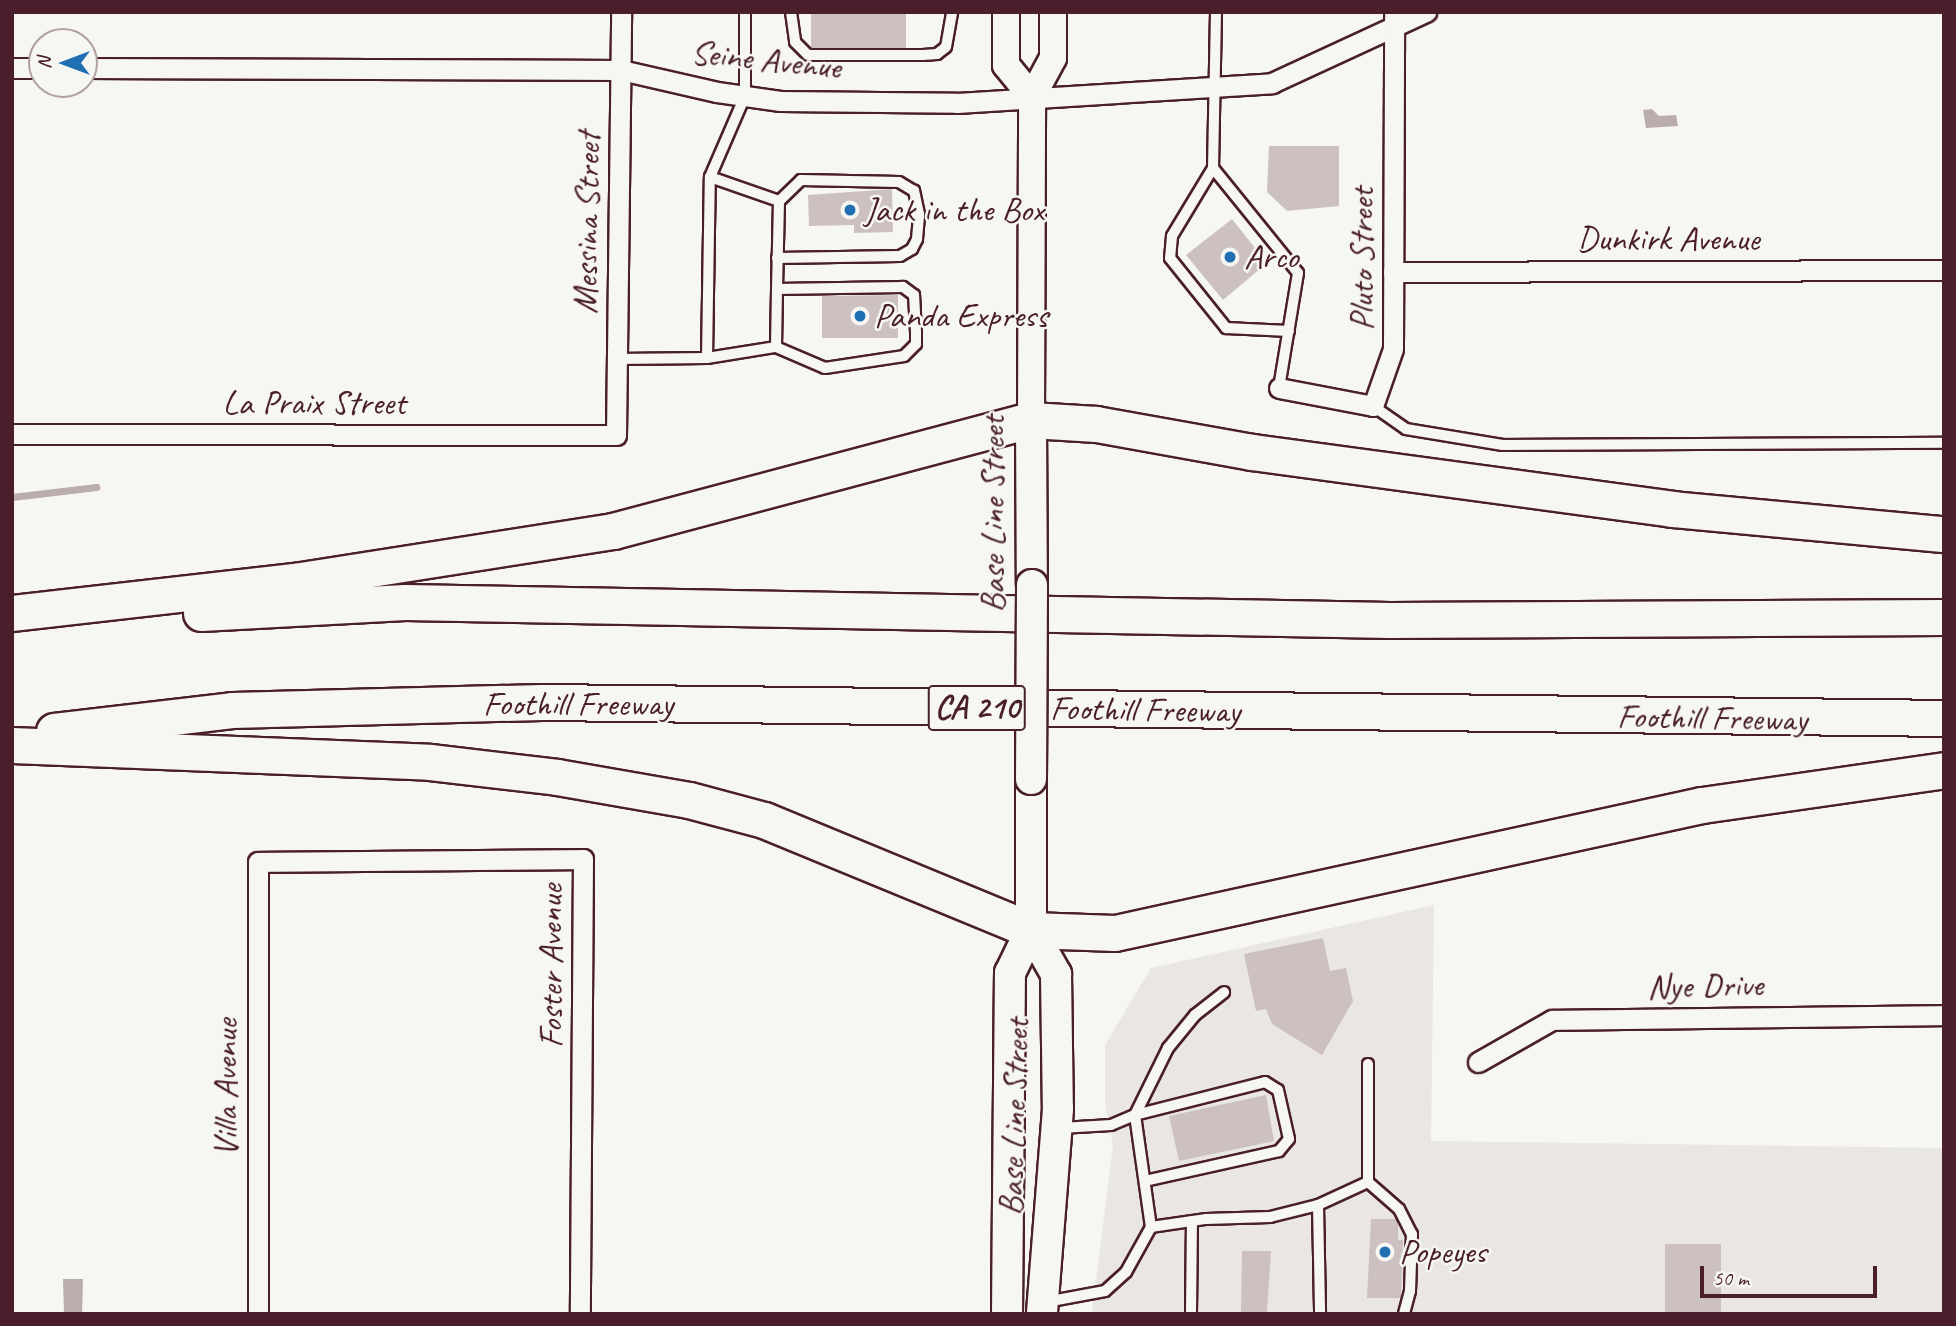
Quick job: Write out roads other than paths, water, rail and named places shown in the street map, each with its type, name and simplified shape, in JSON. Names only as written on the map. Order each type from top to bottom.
[{"type":"highway","points":[[12,613],[294,581],[613,531],[1031,420],[1096,424],[1252,452],[1672,509],[1944,534]]},
{"type":"highway","points":[[12,635],[208,613],[405,602],[1390,620],[1944,617]]},
{"type":"highway","name":"Foothill Freeway","points":[[12,736],[232,710],[542,702],[1944,718]]},
{"type":"highway","points":[[12,745],[430,762],[557,777],[689,800],[764,820],[1031,930],[1115,933],[1689,807],[1944,770]]},
{"type":"main road","points":[[1006,12],[1006,65],[1032,97]]},
{"type":"main road","name":"Base Line Street","points":[[1007,1308],[1010,973],[1031,930],[1032,97],[1053,58],[1053,12]]},
{"type":"main road","name":"Base Line Street","points":[[1031,930],[1056,974],[1057,1128],[1042,1308]]},
{"type":"main road","points":[[1007,1308],[1042,1308]]},
{"type":"street","name":"Messina Street","points":[[616,435],[621,12]]},
{"type":"street","name":"Seine Avenue","points":[[98,68],[621,69],[780,101],[957,103],[1216,89],[1272,83],[1338,56],[1394,18],[1426,12]]},
{"type":"street","name":"Pluto Street","points":[[1373,406],[1393,349],[1394,18]]},
{"type":"street","name":"Dunkirk Avenue","points":[[1393,272],[1944,270]]},
{"type":"street","points":[[1279,388],[1373,406]]},
{"type":"street","name":"La Praix Street","points":[[12,434],[616,435]]},
{"type":"street","name":"Foster Avenue","points":[[258,862],[583,859],[580,1314]]},
{"type":"street","name":"Villa Avenue","points":[[258,862],[258,1314]]},
{"type":"street","name":"Nye Drive","points":[[1478,1062],[1552,1020],[1944,1015]]},
{"type":"lane","points":[[707,358],[710,177],[745,96],[745,12]]},
{"type":"lane","points":[[782,12],[791,16],[795,42],[808,55],[937,54],[946,47],[952,12]]},
{"type":"lane","points":[[1216,12],[1213,168],[1172,236],[1170,258],[1226,328],[1289,331]]},
{"type":"lane","points":[[1213,168],[1298,273],[1279,388]]},
{"type":"lane","points":[[710,177],[779,201]]},
{"type":"lane","points":[[776,347],[777,258],[779,201],[801,180],[899,182],[914,191],[919,214],[917,239],[912,249],[900,256],[777,258]]},
{"type":"lane","points":[[617,359],[707,358],[776,347],[825,368],[904,356],[916,344],[914,295],[903,287],[777,289]]},
{"type":"lane","points":[[1373,406],[1406,429],[1503,445],[1944,443]]},
{"type":"lane","points":[[1042,1308],[1105,1291],[1126,1272],[1152,1227],[1135,1115],[1168,1048],[1195,1015],[1224,992]]},
{"type":"lane","points":[[1368,1064],[1368,1182],[1399,1209],[1412,1234],[1410,1291],[1404,1314]]},
{"type":"lane","points":[[1057,1128],[1111,1125],[1135,1115],[1265,1082],[1278,1090],[1289,1139],[1279,1151],[1145,1181]]},
{"type":"lane","points":[[1152,1227],[1192,1220],[1270,1217],[1318,1205],[1368,1182]]},
{"type":"lane","points":[[1318,1205],[1320,1314]]},
{"type":"lane","points":[[1191,1313],[1192,1220]]},
{"type":"waterway","points":[[12,497],[96,487]]},
{"type":"place","name":"Jack in the Box","points":[[850,210]]},
{"type":"place","name":"Arco","points":[[1230,257]]},
{"type":"place","name":"Panda Express","points":[[860,316]]},
{"type":"place","name":"Popeyes","points":[[1385,1252]]}]
